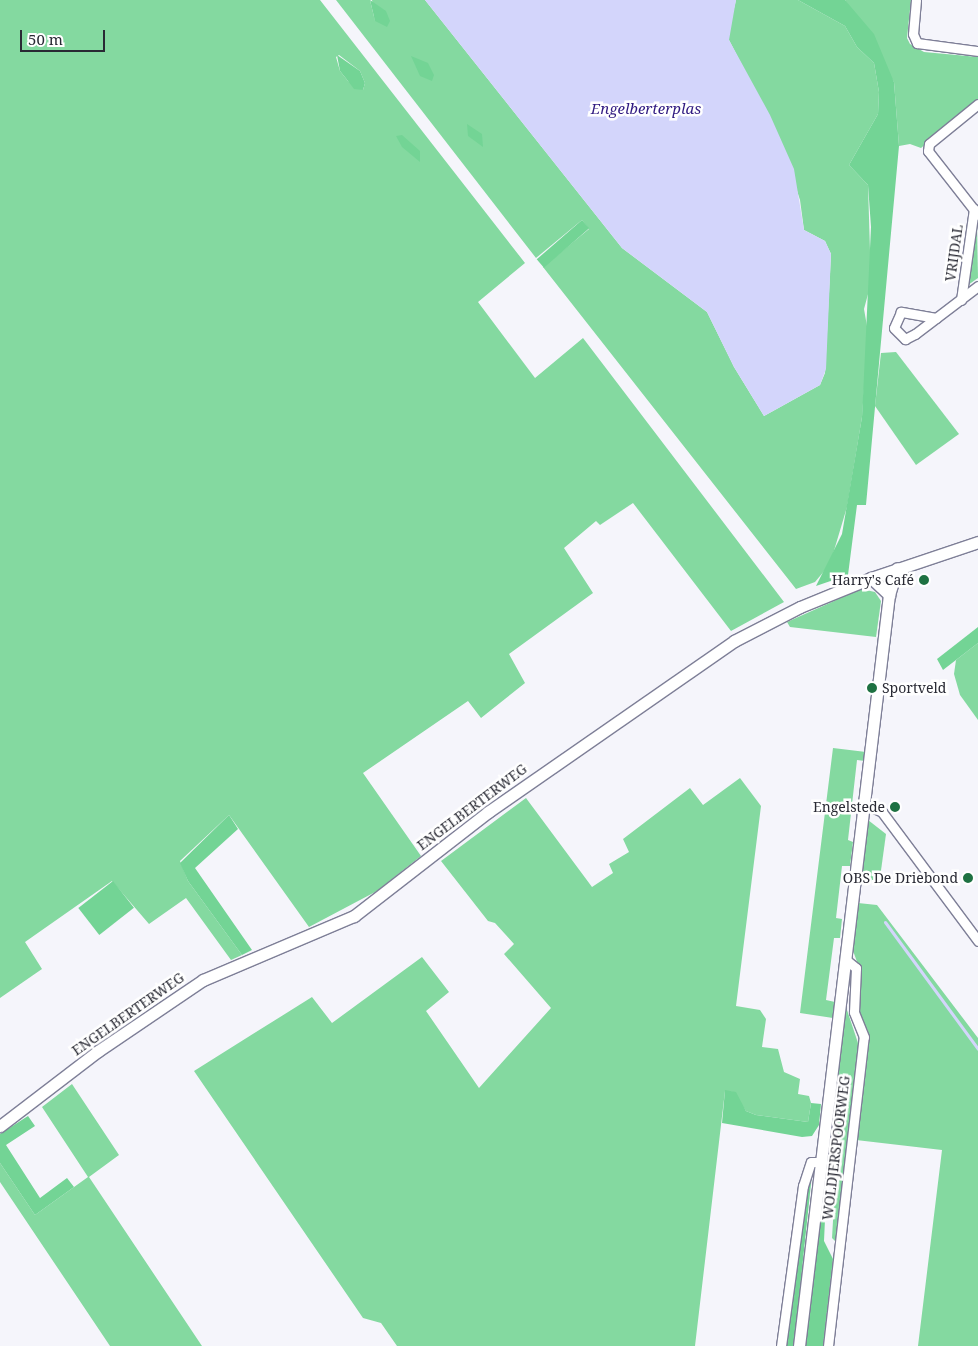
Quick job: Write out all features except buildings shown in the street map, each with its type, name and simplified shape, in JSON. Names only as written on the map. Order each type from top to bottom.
[{"type":"street","points":[[916,0],[913,34],[917,42],[978,51]]},
{"type":"street","name":"VRIJDAL","points":[[961,300],[976,212],[928,151],[929,144],[978,104]]},
{"type":"street","name":"VRIJDAL","points":[[936,318],[978,286]]},
{"type":"street","name":"ENGELBERTERWEG","points":[[0,1126],[98,1051],[203,980],[354,916],[488,812],[710,656],[780,616],[897,568],[978,542]]},
{"type":"street","name":"WOLDJERSPOORWEG","points":[[799,1346],[889,596],[897,568]]},
{"type":"street","points":[[871,578],[889,596]]},
{"type":"street","points":[[865,804],[882,812],[978,940]]},
{"type":"street","name":"WOLDJERSPOORWEG","points":[[828,1346],[864,1038],[854,1012],[856,968],[846,960]]},
{"type":"street","name":"WOLDJERSPOORWEG","points":[[780,1346],[804,1186],[811,1162],[821,1162]]},
{"type":"green space","points":[[0,0],[320,0],[525,263],[478,302],[535,378],[583,338],[784,602],[731,631],[633,503],[600,525],[596,521],[564,548],[593,593],[509,654],[525,683],[481,718],[468,701],[363,773],[421,856],[377,891],[309,927],[229,815],[180,861],[188,881],[242,955],[231,960],[186,898],[149,924],[112,881],[25,942],[42,969],[0,998]],"holes":[[[339,55],[360,71],[365,83],[363,90],[348,81],[340,71],[336,57]]]},
{"type":"green space","points":[[336,0],[370,0],[375,21],[372,0],[425,0],[622,248],[707,312],[734,367],[764,416],[820,385],[825,373],[831,254],[825,241],[804,230],[800,200],[780,139],[729,40],[729,29],[736,0],[798,0],[845,26],[857,47],[874,63],[879,92],[878,114],[849,165],[868,185],[871,283],[864,309],[868,332],[862,417],[847,507],[830,564],[815,582],[796,589],[543,267],[589,229],[582,220],[536,258]]},
{"type":"green space","points":[[370,0],[386,11],[390,21],[387,27],[375,21]]},
{"type":"green space","points":[[798,0],[845,0],[874,34],[894,82],[899,146],[866,505],[857,505],[848,575],[816,586],[842,534],[862,417],[871,227],[868,185],[849,165],[878,114],[879,92],[874,63],[857,47],[845,26]]},
{"type":"green space","points":[[845,0],[911,0],[907,38],[910,44],[924,52],[978,57],[978,99],[921,148],[910,144],[899,146],[894,82]]},
{"type":"green space","points":[[337,55],[360,71],[365,83],[363,90],[354,89],[340,71]]},
{"type":"green space","points":[[411,56],[428,63],[434,75],[432,81],[420,76]]},
{"type":"green space","points":[[467,124],[482,134],[483,147],[468,136]]},
{"type":"green space","points":[[402,135],[420,151],[420,162],[402,147],[396,136]]},
{"type":"green space","points":[[582,220],[589,228],[544,268],[537,259]]},
{"type":"green space","points":[[977,223],[978,278],[968,285]]},
{"type":"green space","points":[[896,352],[959,434],[916,465],[875,406],[881,353]]},
{"type":"green space","points":[[861,589],[875,592],[881,601],[876,637],[790,627],[787,622]]},
{"type":"green space","points":[[978,627],[978,643],[943,670],[937,659]]},
{"type":"green space","points":[[978,643],[978,720],[960,695],[954,674],[956,660]]},
{"type":"green space","points":[[833,748],[866,752],[865,761],[857,760],[848,840],[853,842],[850,866],[842,866],[836,918],[842,919],[840,938],[834,938],[826,1000],[835,1002],[833,1018],[800,1013]]},
{"type":"green space","points":[[740,778],[761,806],[736,1006],[760,1010],[766,1019],[762,1047],[778,1049],[784,1072],[800,1079],[798,1094],[809,1096],[811,1103],[808,1122],[756,1115],[746,1111],[733,1092],[725,1091],[695,1346],[397,1346],[381,1323],[363,1318],[194,1071],[312,997],[332,1023],[422,957],[449,992],[426,1011],[479,1088],[551,1008],[504,954],[514,944],[495,923],[488,921],[441,861],[526,798],[592,887],[613,873],[609,864],[629,852],[623,839],[690,788],[703,805]]},
{"type":"green space","points":[[229,815],[238,829],[195,868],[252,950],[242,955],[188,881],[180,863]]},
{"type":"green space","points":[[868,820],[886,834],[879,885],[861,876]]},
{"type":"green space","points":[[113,881],[134,908],[99,935],[78,908]]},
{"type":"green space","points":[[858,903],[877,905],[978,1038],[978,1346],[918,1346],[942,1150],[856,1140],[868,1031],[858,1012],[860,970],[852,948]]},
{"type":"green space","points":[[845,1004],[860,1049],[836,1242],[832,1238],[838,1134],[832,1113]]},
{"type":"green space","points":[[72,1084],[119,1155],[89,1177],[202,1346],[110,1346],[0,1182],[0,1163],[35,1215],[88,1177],[42,1107]]},
{"type":"green space","points":[[725,1090],[736,1092],[746,1111],[756,1115],[808,1122],[811,1103],[821,1104],[819,1125],[812,1136],[802,1137],[722,1123]]},
{"type":"green space","points":[[28,1116],[35,1126],[6,1145],[40,1198],[67,1178],[74,1187],[35,1215],[0,1163],[0,1134]]},
{"type":"green space","points":[[829,1132],[824,1241],[833,1259],[823,1346],[804,1346]]},
{"type":"green space","points":[[812,1174],[794,1346],[784,1346],[807,1184]]},
{"type":"water","name":"Engelberterplas","points":[[425,0],[736,0],[729,40],[770,115],[794,169],[804,230],[825,241],[831,254],[826,369],[820,385],[764,416],[734,367],[707,312],[622,248]]},
{"type":"waterway","points":[[885,922],[978,1049]]},
{"type":"place","name":"Harry's Café","points":[[924,580]]},
{"type":"place","name":"Sportveld","points":[[872,688]]},
{"type":"place","name":"Engelstede","points":[[895,807]]},
{"type":"place","name":"OBS De Driebond","points":[[968,878]]}]
